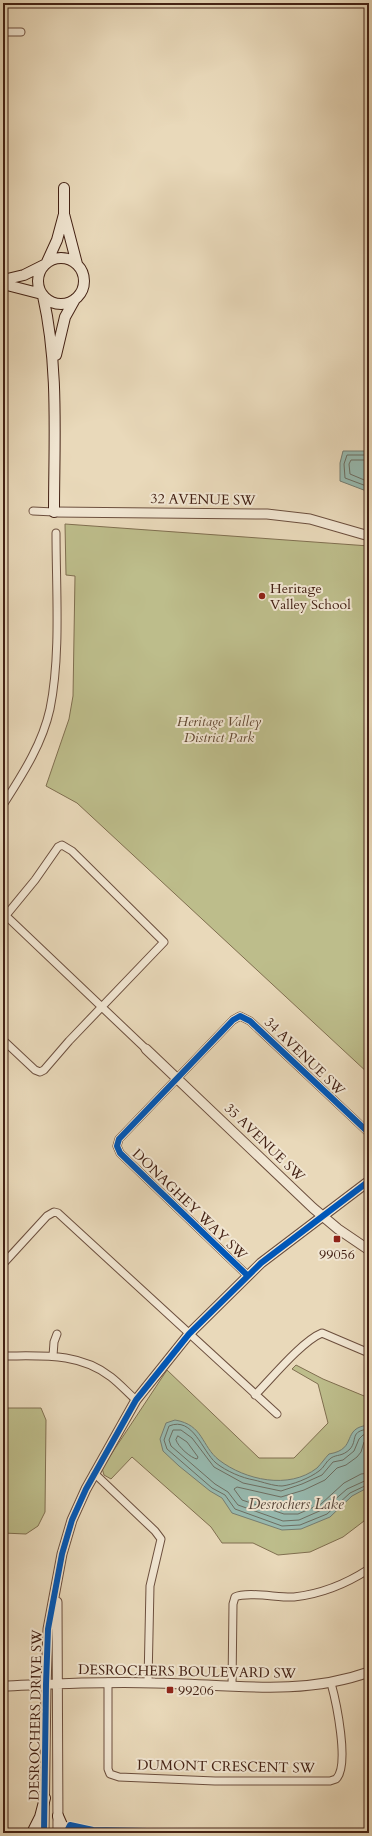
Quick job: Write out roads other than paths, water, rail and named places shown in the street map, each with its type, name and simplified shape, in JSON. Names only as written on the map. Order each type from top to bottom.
[{"type":"main road","points":[[54,512],[54,367],[51,332],[43,295],[39,288],[38,276],[58,240],[64,214],[64,188]]},
{"type":"main road","points":[[54,367],[64,317],[83,288],[84,282],[84,275],[78,264],[64,214]]},
{"type":"main road","points":[[3,280],[24,275],[45,263],[63,257],[78,264]]},
{"type":"main road","points":[[3,284],[43,295],[55,303],[63,304],[76,298]]},
{"type":"main road","points":[[32,1833],[40,1817],[45,1798]]},
{"type":"main road","points":[[58,1816],[62,1825],[72,1833]]},
{"type":"street","points":[[3,32],[21,32]]},
{"type":"street","name":"32 AVENUE SW","points":[[33,511],[267,514],[310,519],[369,536]]},
{"type":"street","points":[[3,804],[27,767],[50,710],[56,637],[56,533]]},
{"type":"street","points":[[3,1040],[35,1070],[40,1072],[44,1070],[103,1006],[164,942],[68,846],[62,845],[58,847],[35,880],[4,916],[103,1006],[146,1049]]},
{"type":"street","name":"34 AVENUE SW","points":[[177,1078],[233,1020],[240,1016],[250,1020],[369,1134]]},
{"type":"street","name":"35 AVENUE SW","points":[[146,1049],[322,1216],[369,1250]]},
{"type":"street","name":"DONAGHEY WAY SW","points":[[177,1078],[118,1139],[116,1146],[118,1150],[247,1275]]},
{"type":"street","name":"DESROCHERS DRIVE SW","points":[[44,1833],[47,1643],[67,1537],[82,1498],[94,1473],[136,1400],[189,1334],[247,1275],[369,1181]]},
{"type":"street","points":[[3,1264],[47,1216],[54,1212],[58,1213],[277,1414]]},
{"type":"street","points":[[53,1356],[54,1342],[57,1334]]},
{"type":"street","points":[[255,1395],[302,1348],[315,1337],[322,1334],[369,1353]]},
{"type":"street","points":[[3,1356],[53,1356],[79,1360],[94,1366],[111,1377],[136,1400]]},
{"type":"street","points":[[94,1473],[155,1531],[161,1539],[153,1572],[150,1593],[148,1682]]},
{"type":"street","points":[[232,1686],[233,1604],[235,1597],[244,1595],[293,1597],[317,1593],[344,1584],[369,1569]]},
{"type":"street","name":"DESROCHERS DRIVE SW","points":[[56,1590],[58,1684],[58,1833]]},
{"type":"street","name":"DESROCHERS BOULEVARD SW","points":[[3,1686],[148,1682],[286,1688],[331,1683],[369,1672]]},
{"type":"street","name":"DUMONT CRESCENT SW","points":[[108,1682],[108,1769],[110,1774],[118,1777],[240,1781],[330,1781],[338,1777],[340,1770],[340,1726],[331,1683]]},
{"type":"water","points":[[343,451],[369,451],[369,492],[340,481],[340,463]]},
{"type":"water","name":"Desrochers Lake","points":[[175,1420],[192,1426],[219,1460],[241,1473],[267,1480],[294,1479],[306,1475],[317,1468],[329,1454],[344,1448],[355,1430],[369,1425],[369,1487],[352,1496],[330,1517],[301,1529],[282,1530],[232,1513],[222,1498],[210,1491],[163,1451],[160,1439],[166,1423]]},
{"type":"place","name":"Heritage Valley School","points":[[262,596]]},
{"type":"place","name":"99056","points":[[337,1239]]},
{"type":"place","name":"99206","points":[[170,1690]]},
{"type":"park label","name":"Heritage Valley District Park","points":[[219,730]]}]
